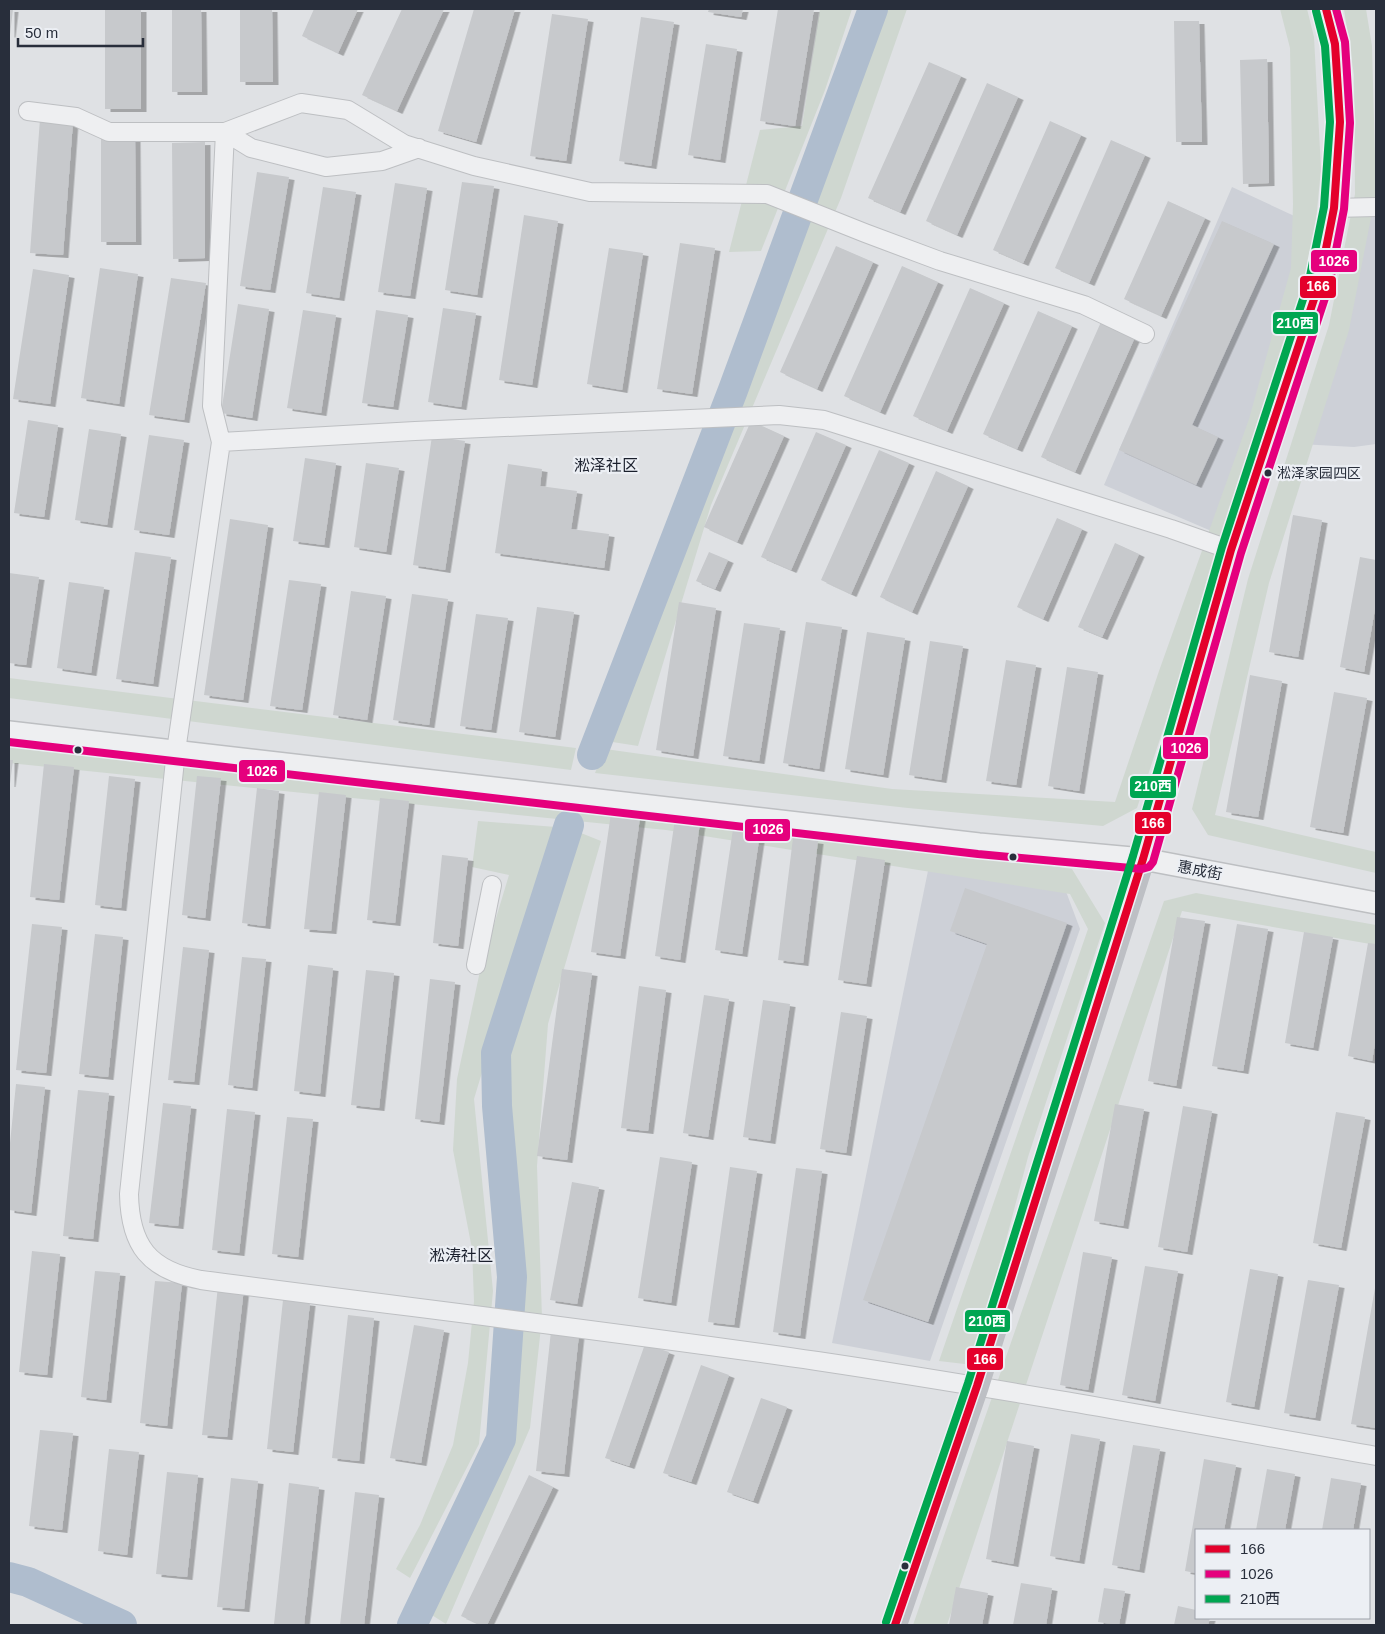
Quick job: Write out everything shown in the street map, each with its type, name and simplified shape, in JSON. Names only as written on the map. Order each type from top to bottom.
[{"type":"main road","points":[[895,1625],[977,1386],[1143,859],[1231,550],[1319,284],[1334,208],[1340,122],[1335,44],[1326,9]]},
{"type":"street","points":[[28,111],[76,117],[109,132],[225,132],[301,102],[348,110],[404,144],[474,166],[590,192],[767,194],[865,234],[940,261],[1084,305],[1144,334]]},
{"type":"street","points":[[225,132],[251,148],[326,167],[382,161],[419,148]]},
{"type":"street","points":[[225,132],[212,406],[221,442],[176,752],[129,1194],[132,1223],[141,1248],[168,1270],[201,1280],[825,1362],[1061,1399],[1376,1456]]},
{"type":"street","points":[[1334,208],[1376,207]]},
{"type":"street","points":[[221,442],[416,431],[779,415],[824,420],[1171,529],[1231,550]]},
{"type":"street","name":"惠成街","points":[[9,732],[979,844],[1143,859],[1376,903]]},
{"type":"street","points":[[476,965],[492,885]]},
{"type":"shaded area","points":[[820,9],[852,9],[825,90],[761,251],[729,252],[760,130],[802,126]]},
{"type":"shaded area","points":[[873,9],[907,9],[841,198],[711,505],[638,746],[606,741],[747,361]]},
{"type":"shaded area","points":[[1280,9],[1307,9],[1314,37],[1321,169],[1312,262],[1279,381],[1137,808],[1103,826],[908,808],[595,773],[605,749],[892,789],[1115,802],[1159,671],[1249,419],[1291,268],[1293,204],[1290,48]]},
{"type":"shaded area","points":[[1344,9],[1366,9],[1372,46],[1376,192],[1349,330],[1269,583],[1215,815],[1376,852],[1376,873],[1208,835],[1192,809],[1248,579],[1329,325],[1355,194],[1354,75]]},
{"type":"shaded area","points":[[1232,187],[1303,220],[1289,301],[1216,533],[1104,485]]},
{"type":"shaded area","points":[[1364,216],[1376,216],[1376,444],[1354,447],[1300,444]]},
{"type":"shaded area","points":[[9,678],[576,748],[571,770],[9,698]]},
{"type":"shaded area","points":[[9,744],[698,814],[1072,869],[1105,923],[1028,1157],[973,1365],[939,1361],[1088,929],[1070,894],[666,830],[9,763]]},
{"type":"shaded area","points":[[478,821],[556,827],[474,1099],[493,1291],[479,1444],[410,1578],[396,1569],[420,1525],[453,1445],[468,1363],[474,1301],[472,1249],[453,1150],[457,1079],[480,971],[509,875],[472,867]]},
{"type":"shaded area","points":[[581,833],[601,841],[548,1024],[537,1166],[542,1318],[530,1428],[446,1624],[427,1612],[506,1448],[521,1298],[499,1091]]},
{"type":"shaded area","points":[[931,856],[1061,878],[1080,929],[930,1361],[832,1343]]},
{"type":"shaded area","points":[[1196,893],[1376,925],[1376,945],[1182,911],[947,1625],[913,1625],[1164,901]]},
{"type":"building","points":[[9,9],[13,9],[10,35],[9,34]]},
{"type":"building","points":[[105,9],[141,9],[141,109],[105,109]]},
{"type":"building","points":[[172,9],[201,9],[202,92],[172,92]]},
{"type":"building","points":[[240,9],[272,9],[273,82],[240,82]]},
{"type":"building","points":[[314,9],[358,9],[338,53],[302,36]]},
{"type":"building","points":[[402,9],[444,9],[397,111],[362,95]]},
{"type":"building","points":[[474,9],[515,9],[476,142],[438,131]]},
{"type":"building","points":[[709,9],[743,9],[741,17],[708,12]]},
{"type":"building","points":[[778,9],[814,9],[795,126],[760,121]]},
{"type":"building","points":[[552,14],[588,19],[566,161],[530,156]]},
{"type":"building","points":[[641,17],[674,22],[651,166],[619,161]]},
{"type":"building","points":[[1174,21],[1199,21],[1202,142],[1176,142]]},
{"type":"building","points":[[706,44],[737,49],[720,160],[688,155]]},
{"type":"building","points":[[1267,59],[1269,183],[1243,184],[1240,60]]},
{"type":"building","points":[[929,62],[961,76],[900,212],[868,198]]},
{"type":"building","points":[[987,83],[1018,97],[957,235],[926,221]]},
{"type":"building","points":[[40,119],[73,121],[63,255],[30,253]]},
{"type":"building","points":[[1050,121],[1081,135],[1023,263],[993,250]]},
{"type":"building","points":[[101,137],[135,137],[136,242],[101,242]]},
{"type":"building","points":[[1111,140],[1145,155],[1089,283],[1055,268]]},
{"type":"building","points":[[205,142],[205,258],[173,259],[172,143]]},
{"type":"building","points":[[257,172],[289,177],[270,290],[240,286]]},
{"type":"building","points":[[462,182],[494,186],[477,295],[445,290]]},
{"type":"building","points":[[395,183],[427,188],[410,296],[378,292]]},
{"type":"building","points":[[323,187],[356,192],[339,298],[306,293]]},
{"type":"building","points":[[1168,201],[1205,218],[1161,316],[1124,299]]},
{"type":"building","points":[[524,215],[558,221],[532,385],[499,380]]},
{"type":"building","points":[[1222,221],[1274,244],[1192,425],[1218,437],[1196,485],[1119,450]]},
{"type":"building","points":[[680,243],[715,248],[692,394],[657,389]]},
{"type":"building","points":[[836,246],[873,262],[817,389],[780,372]]},
{"type":"building","points":[[609,248],[643,253],[622,390],[587,384]]},
{"type":"building","points":[[902,266],[938,282],[880,412],[844,396]]},
{"type":"building","points":[[100,268],[138,274],[119,404],[81,398]]},
{"type":"building","points":[[33,269],[69,275],[50,404],[13,399]]},
{"type":"building","points":[[171,278],[206,283],[184,420],[149,415]]},
{"type":"building","points":[[970,288],[1004,303],[947,431],[913,416]]},
{"type":"building","points":[[238,304],[269,309],[252,418],[221,413]]},
{"type":"building","points":[[443,308],[476,313],[461,407],[428,402]]},
{"type":"building","points":[[303,310],[336,315],[321,413],[287,408]]},
{"type":"building","points":[[376,310],[408,315],[393,407],[362,403]]},
{"type":"building","points":[[1038,311],[1072,326],[1017,449],[983,434]]},
{"type":"building","points":[[1101,322],[1135,337],[1075,472],[1041,457]]},
{"type":"building","points":[[28,420],[58,425],[44,517],[14,513]]},
{"type":"building","points":[[751,421],[784,436],[737,542],[704,527]]},
{"type":"building","points":[[89,429],[121,434],[107,525],[75,520]]},
{"type":"building","points":[[816,432],[846,445],[791,570],[761,557]]},
{"type":"building","points":[[149,435],[184,440],[169,535],[134,530]]},
{"type":"building","points":[[432,436],[465,441],[445,570],[413,565]]},
{"type":"building","points":[[879,450],[909,463],[851,594],[821,580]]},
{"type":"building","points":[[305,458],[336,463],[324,545],[293,541]]},
{"type":"building","points":[[366,463],[399,468],[386,552],[354,547]]},
{"type":"building","points":[[508,464],[542,469],[540,486],[577,491],[571,529],[609,534],[604,568],[495,553]]},
{"type":"building","points":[[936,471],[968,486],[912,612],[880,597]]},
{"type":"building","points":[[1293,515],[1322,520],[1298,657],[1269,652]]},
{"type":"building","points":[[1057,518],[1082,529],[1043,619],[1017,607]]},
{"type":"building","points":[[230,519],[268,525],[243,700],[204,695]]},
{"type":"building","points":[[1115,543],[1139,554],[1102,637],[1078,627]]},
{"type":"building","points":[[135,552],[171,557],[153,684],[116,679]]},
{"type":"building","points":[[709,552],[728,560],[715,589],[696,581]]},
{"type":"building","points":[[1360,557],[1376,560],[1376,603],[1364,672],[1340,667]]},
{"type":"building","points":[[9,573],[39,577],[26,665],[9,663]]},
{"type":"building","points":[[289,580],[321,584],[302,710],[270,706]]},
{"type":"building","points":[[69,582],[104,587],[91,673],[57,668]]},
{"type":"building","points":[[351,591],[386,596],[367,720],[333,715]]},
{"type":"building","points":[[412,594],[448,599],[429,725],[393,720]]},
{"type":"building","points":[[679,602],[716,608],[693,756],[656,750]]},
{"type":"building","points":[[537,607],[574,612],[555,737],[519,732]]},
{"type":"building","points":[[476,614],[508,618],[491,730],[460,726]]},
{"type":"building","points":[[806,622],[842,627],[819,769],[783,763]]},
{"type":"building","points":[[744,623],[780,628],[759,761],[723,756]]},
{"type":"building","points":[[867,632],[905,638],[883,775],[845,769]]},
{"type":"building","points":[[930,641],[963,646],[941,780],[909,775]]},
{"type":"building","points":[[1006,660],[1036,665],[1016,785],[986,781]]},
{"type":"building","points":[[1067,667],[1098,672],[1079,791],[1048,786]]},
{"type":"building","points":[[1250,675],[1282,681],[1258,817],[1226,812]]},
{"type":"building","points":[[1334,692],[1367,698],[1343,833],[1310,827]]},
{"type":"building","points":[[9,760],[13,760],[10,784],[9,784]]},
{"type":"building","points":[[44,764],[74,767],[59,900],[30,897]]},
{"type":"building","points":[[109,776],[135,779],[121,908],[95,905]]},
{"type":"building","points":[[197,776],[221,778],[205,918],[182,915]]},
{"type":"building","points":[[257,788],[279,791],[265,926],[242,923]]},
{"type":"building","points":[[319,792],[346,795],[331,931],[304,929]]},
{"type":"building","points":[[380,798],[409,801],[395,923],[367,920]]},
{"type":"building","points":[[611,813],[640,818],[620,956],[591,952]]},
{"type":"building","points":[[675,819],[700,823],[680,960],[655,956]]},
{"type":"building","points":[[733,829],[760,833],[742,954],[715,950]]},
{"type":"building","points":[[793,838],[818,841],[803,963],[778,960]]},
{"type":"building","points":[[442,855],[468,858],[458,946],[433,943]]},
{"type":"building","points":[[857,856],[885,860],[866,984],[838,980]]},
{"type":"building","points":[[965,888],[1067,923],[928,1322],[863,1300],[987,944],[950,931]]},
{"type":"building","points":[[1177,917],[1205,921],[1176,1086],[1148,1081]]},
{"type":"building","points":[[32,924],[62,927],[46,1073],[16,1070]]},
{"type":"building","points":[[1237,924],[1268,929],[1243,1071],[1212,1066]]},
{"type":"building","points":[[1304,932],[1333,937],[1313,1048],[1285,1043]]},
{"type":"building","points":[[95,934],[123,937],[108,1077],[79,1074]]},
{"type":"building","points":[[1368,943],[1376,944],[1376,1037],[1372,1061],[1348,1056]]},
{"type":"building","points":[[183,947],[209,950],[194,1082],[168,1080]]},
{"type":"building","points":[[242,957],[266,959],[252,1088],[228,1085]]},
{"type":"building","points":[[308,965],[333,968],[320,1094],[294,1091]]},
{"type":"building","points":[[562,969],[592,973],[567,1160],[537,1156]]},
{"type":"building","points":[[366,970],[394,973],[379,1108],[351,1105]]},
{"type":"building","points":[[430,979],[455,982],[439,1122],[415,1119]]},
{"type":"building","points":[[639,986],[666,990],[648,1131],[621,1128]]},
{"type":"building","points":[[704,995],[729,999],[708,1137],[683,1133]]},
{"type":"building","points":[[763,1000],[790,1004],[770,1141],[743,1137]]},
{"type":"building","points":[[841,1012],[867,1016],[846,1153],[820,1149]]},
{"type":"building","points":[[16,1084],[45,1087],[31,1213],[9,1210],[9,1153]]},
{"type":"building","points":[[78,1090],[109,1093],[93,1239],[63,1236]]},
{"type":"building","points":[[163,1103],[191,1106],[178,1226],[149,1223]]},
{"type":"building","points":[[1115,1104],[1144,1109],[1123,1226],[1094,1221]]},
{"type":"building","points":[[1183,1106],[1212,1111],[1187,1252],[1158,1247]]},
{"type":"building","points":[[227,1109],[255,1112],[239,1253],[212,1250]]},
{"type":"building","points":[[1336,1112],[1365,1117],[1341,1248],[1313,1243]]},
{"type":"building","points":[[287,1117],[313,1119],[298,1257],[272,1254]]},
{"type":"building","points":[[660,1157],[692,1162],[671,1303],[638,1298]]},
{"type":"building","points":[[730,1167],[757,1171],[734,1325],[708,1322]]},
{"type":"building","points":[[796,1168],[822,1171],[800,1336],[773,1332]]},
{"type":"building","points":[[572,1182],[599,1187],[577,1304],[550,1300]]},
{"type":"building","points":[[32,1251],[60,1254],[47,1375],[19,1372]]},
{"type":"building","points":[[1083,1252],[1112,1257],[1088,1390],[1060,1385]]},
{"type":"building","points":[[1145,1266],[1178,1271],[1155,1401],[1122,1395]]},
{"type":"building","points":[[1250,1269],[1278,1274],[1254,1407],[1226,1402]]},
{"type":"building","points":[[95,1271],[120,1273],[106,1400],[81,1397]]},
{"type":"building","points":[[1308,1280],[1339,1285],[1315,1418],[1284,1413]]},
{"type":"building","points":[[155,1281],[182,1283],[167,1426],[140,1423]]},
{"type":"building","points":[[218,1286],[244,1288],[227,1437],[202,1435]]},
{"type":"building","points":[[1376,1288],[1376,1428],[1351,1424]]},
{"type":"building","points":[[283,1300],[310,1303],[293,1452],[267,1449]]},
{"type":"building","points":[[348,1315],[374,1318],[359,1461],[332,1458]]},
{"type":"building","points":[[414,1325],[444,1330],[421,1463],[390,1458]]},
{"type":"building","points":[[551,1331],[579,1334],[564,1474],[536,1471]]},
{"type":"building","points":[[645,1344],[669,1352],[629,1466],[605,1458]]},
{"type":"building","points":[[701,1365],[729,1375],[691,1482],[663,1473]]},
{"type":"building","points":[[761,1398],[787,1407],[753,1501],[727,1492]]},
{"type":"building","points":[[40,1430],[73,1433],[62,1530],[29,1526]]},
{"type":"building","points":[[1071,1434],[1100,1439],[1079,1561],[1050,1556]]},
{"type":"building","points":[[1007,1441],[1034,1446],[1013,1564],[986,1559]]},
{"type":"building","points":[[1133,1445],[1160,1449],[1139,1570],[1112,1565]]},
{"type":"building","points":[[109,1449],[139,1452],[127,1555],[98,1551]]},
{"type":"building","points":[[1204,1459],[1236,1465],[1224,1529],[1195,1529],[1195,1573],[1185,1571]]},
{"type":"building","points":[[1267,1469],[1295,1474],[1285,1529],[1256,1529]]},
{"type":"building","points":[[167,1472],[198,1475],[187,1577],[156,1574]]},
{"type":"building","points":[[529,1475],[553,1487],[487,1625],[480,1625],[461,1616]]},
{"type":"building","points":[[231,1478],[258,1481],[244,1609],[217,1607]]},
{"type":"building","points":[[1331,1478],[1361,1483],[1353,1529],[1322,1529]]},
{"type":"building","points":[[289,1483],[319,1487],[304,1625],[274,1624]]},
{"type":"building","points":[[355,1492],[379,1495],[364,1625],[340,1625]]},
{"type":"building","points":[[1021,1583],[1052,1588],[1046,1625],[1013,1625]]},
{"type":"building","points":[[956,1587],[988,1593],[982,1625],[949,1625]]},
{"type":"building","points":[[1104,1588],[1125,1591],[1119,1625],[1098,1622]]},
{"type":"building","points":[[1178,1606],[1195,1610],[1195,1619],[1210,1619],[1208,1625],[1174,1625]]},
{"type":"waterway","points":[[592,755],[733,390],[873,9]]},
{"type":"waterway","points":[[412,1625],[501,1439],[512,1277],[497,1106],[496,1053],[569,825]]},
{"type":"waterway","points":[[9,1577],[28,1582],[122,1625]]},
{"type":"transit line","name":"166","points":[[895,1625],[977,1386],[1143,859],[1231,550],[1319,284],[1334,208],[1340,122],[1335,44],[1326,9]]},
{"type":"transit line","name":"1026","points":[[9,742],[978,854],[1142,869],[1149,867],[1153,862],[1241,553],[1329,286],[1344,209],[1350,123],[1345,42],[1336,9]]},
{"type":"transit line","name":"210西","points":[[886,1622],[968,1383],[1133,856],[1222,547],[1309,281],[1324,207],[1330,122],[1325,46],[1316,11]]},
{"type":"place","name":"淞泽家园四区","points":[[1268,473]]},
{"type":"district","name":"淞泽社区","points":[[606,465]]},
{"type":"district","name":"淞涛社区","points":[[461,1255]]}]
